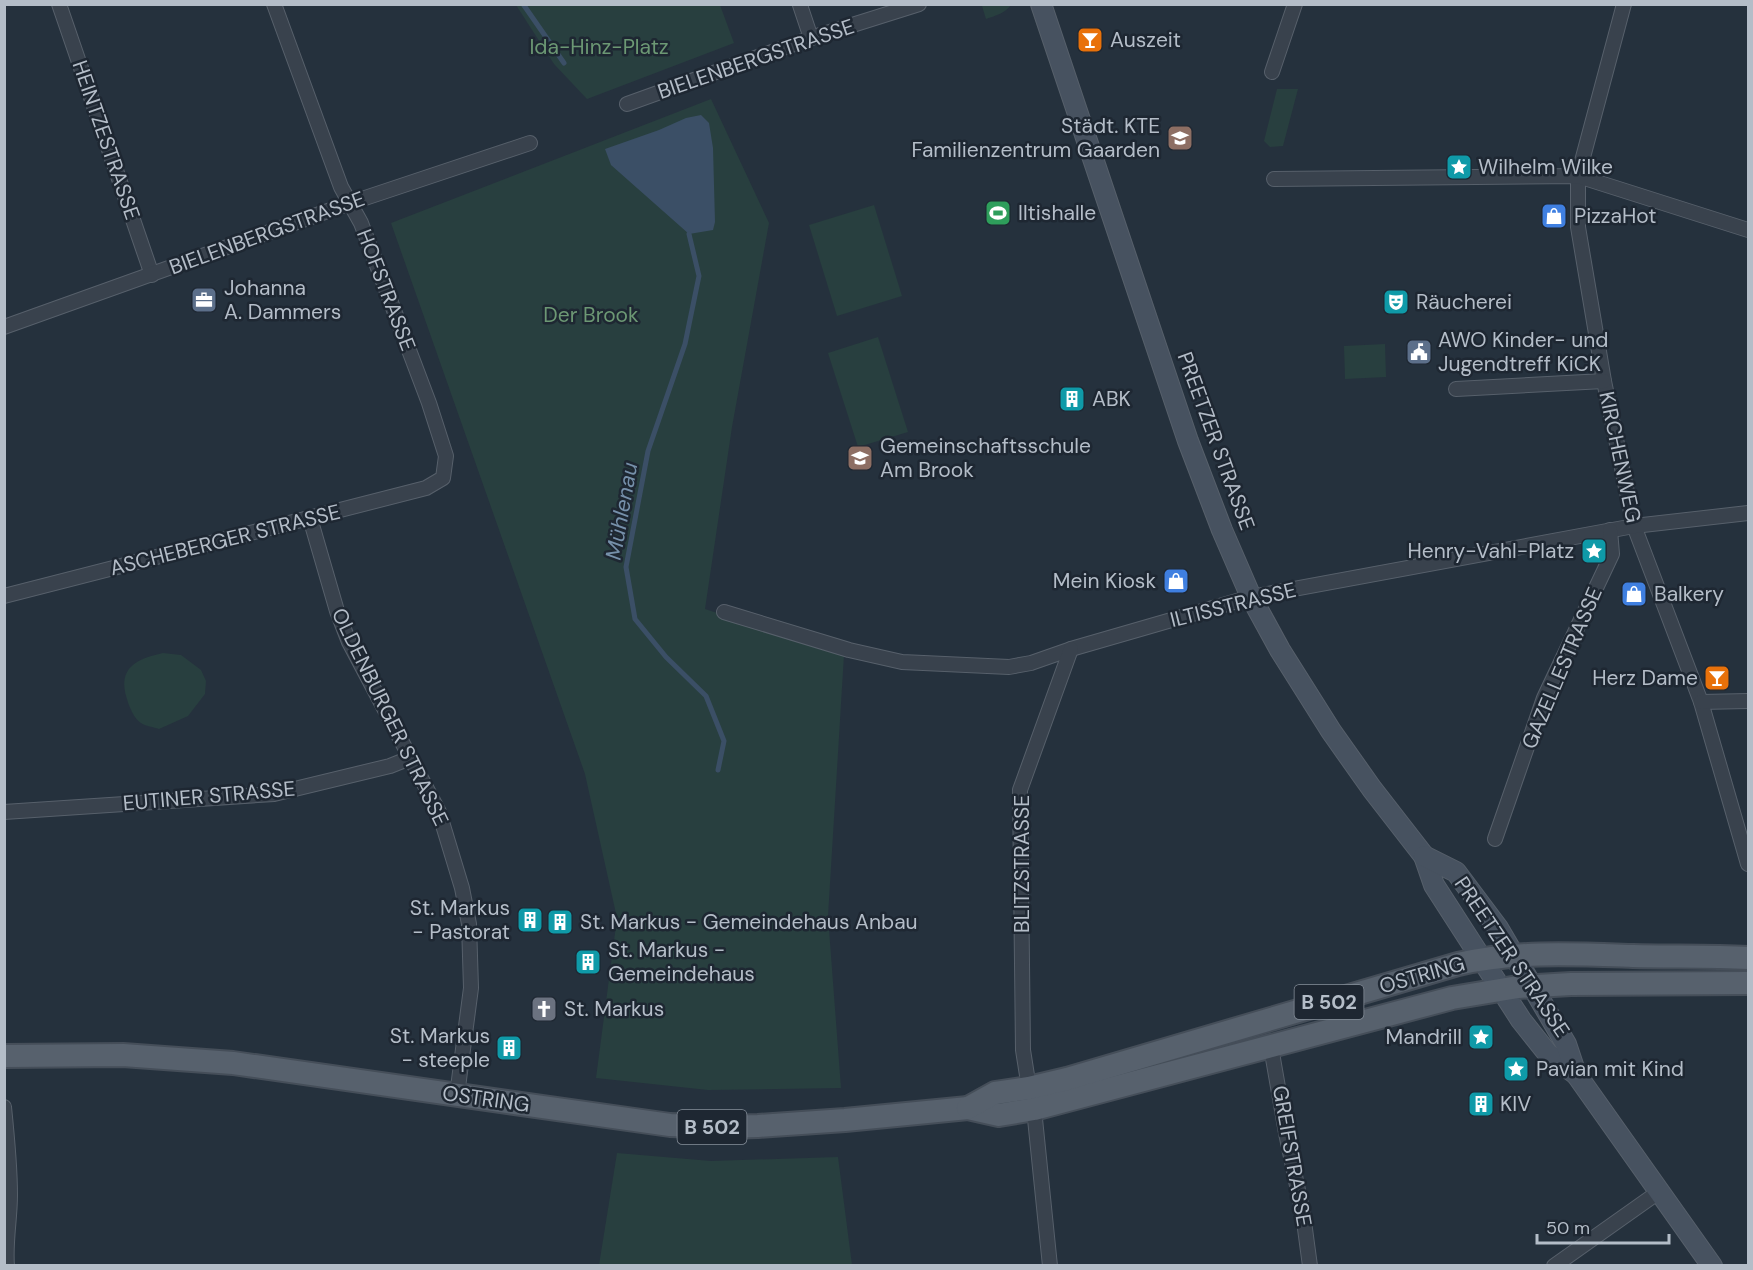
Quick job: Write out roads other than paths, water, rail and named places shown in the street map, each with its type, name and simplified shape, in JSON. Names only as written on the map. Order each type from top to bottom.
[{"type":"main road","name":"PREETZER STRASSE","points":[[1041,4],[1188,441],[1222,530],[1251,597],[1280,650],[1331,731],[1424,856],[1434,885],[1521,1020],[1548,1054],[1576,1074]]},
{"type":"main road","name":"PREETZER STRASSE","points":[[1424,856],[1456,872],[1498,927],[1566,1044],[1576,1074],[1712,1266]]},
{"type":"main road","name":"OSTRING","points":[[4,1056],[123,1055],[190,1059],[291,1070],[670,1125],[725,1127],[796,1125],[968,1108],[999,1115],[1067,1079],[1481,959],[1514,955],[1563,954],[1749,958]]},
{"type":"main road","name":"OSTRING","points":[[1031,1099],[1271,1047],[1452,998],[1501,990],[1533,986],[1632,982],[1749,983]]},
{"type":"street","name":"HEINTZESTRASSE","points":[[59,4],[152,275]]},
{"type":"street","name":"HOFSTRASSE","points":[[274,4],[341,187],[361,223],[429,403],[446,456],[443,478]]},
{"type":"street","name":"BIELENBERGSTRASSE","points":[[627,104],[811,38],[919,4]]},
{"type":"street","points":[[1272,72],[1294,4]]},
{"type":"street","name":"KIRCHENWEG","points":[[1624,4],[1578,176],[1578,227],[1604,381],[1634,526],[1701,702],[1749,864]]},
{"type":"street","points":[[800,5],[811,38]]},
{"type":"street","name":"BIELENBERGSTRASSE","points":[[4,327],[350,203],[530,143]]},
{"type":"street","points":[[1274,179],[1578,176],[1749,230]]},
{"type":"street","points":[[1456,389],[1604,381]]},
{"type":"street","name":"ASCHEBERGER STRASSE","points":[[4,596],[426,488],[443,478]]},
{"type":"street","name":"ILTISSTRASSE","points":[[724,612],[849,650],[902,662],[1009,667],[1031,663],[1064,651],[1251,597],[1610,530],[1749,513]]},
{"type":"street","name":"OLDENBURGER STRASSE","points":[[310,518],[337,611],[349,642],[439,812],[462,888],[469,924],[471,988],[457,1095]]},
{"type":"street","name":"GAZELLESTRASSE","points":[[1495,839],[1544,698],[1612,554],[1610,530]]},
{"type":"street","name":"BLITZSTRASSE","points":[[1050,1266],[1031,1099],[1023,1050],[1020,790],[1064,651]]},
{"type":"street","points":[[1701,702],[1749,701]]},
{"type":"street","name":"EUTINER STRASSE","points":[[4,812],[274,794],[390,766],[410,758]]},
{"type":"street","name":"GREIFSTRASSE","points":[[1271,1047],[1303,1214],[1310,1266]]},
{"type":"street","points":[[4,1107],[10,1197],[7,1266]]},
{"type":"street","points":[[1554,1266],[1660,1191]]},
{"type":"water","points":[[701,115],[709,123],[713,148],[715,222],[713,230],[689,234],[611,165],[605,149],[686,118]]},
{"type":"waterway","points":[[523,4],[564,63]]},
{"type":"waterway","name":"Mühlenau","points":[[689,234],[699,276],[685,344],[648,451],[626,567],[635,619],[666,657],[706,696],[724,741],[718,770]]},
{"type":"place","name":"Auszeit","points":[[1090,40]]},
{"type":"place","name":"Städt. KTE Familienzentrum Gaarden","points":[[1180,138]]},
{"type":"place","name":"Wilhelm Wilke","points":[[1459,167]]},
{"type":"place","name":"Iltishalle","points":[[998,213]]},
{"type":"place","name":"PizzaHot","points":[[1554,216]]},
{"type":"place","name":"Johanna A. Dammers","points":[[204,300]]},
{"type":"place","name":"Räucherei","points":[[1396,302]]},
{"type":"place","name":"AWO Kinder- und Jugendtreff KiCK","points":[[1419,352]]},
{"type":"place","name":"ABK","points":[[1072,399]]},
{"type":"place","name":"Gemeinschaftsschule Am Brook","points":[[860,458]]},
{"type":"place","name":"Henry-Vahl-Platz","points":[[1594,551]]},
{"type":"place","name":"Mein Kiosk","points":[[1176,581]]},
{"type":"place","name":"Balkery","points":[[1634,594]]},
{"type":"place","name":"Herz Dame","points":[[1717,678]]},
{"type":"place","name":"St. Markus - Pastorat","points":[[530,920]]},
{"type":"place","name":"St. Markus - Gemeindehaus Anbau","points":[[560,922]]},
{"type":"place","name":"St. Markus - Gemeindehaus","points":[[588,962]]},
{"type":"place","name":"St. Markus","points":[[544,1009]]},
{"type":"place","name":"Mandrill","points":[[1481,1037]]},
{"type":"place","name":"St. Markus - steeple","points":[[509,1048]]},
{"type":"place","name":"Pavian mit Kind","points":[[1516,1069]]},
{"type":"place","name":"KIV","points":[[1481,1104]]},
{"type":"park label","name":"Ida-Hinz-Platz","points":[[599,47]]},
{"type":"park label","name":"Der Brook","points":[[591,315]]}]
